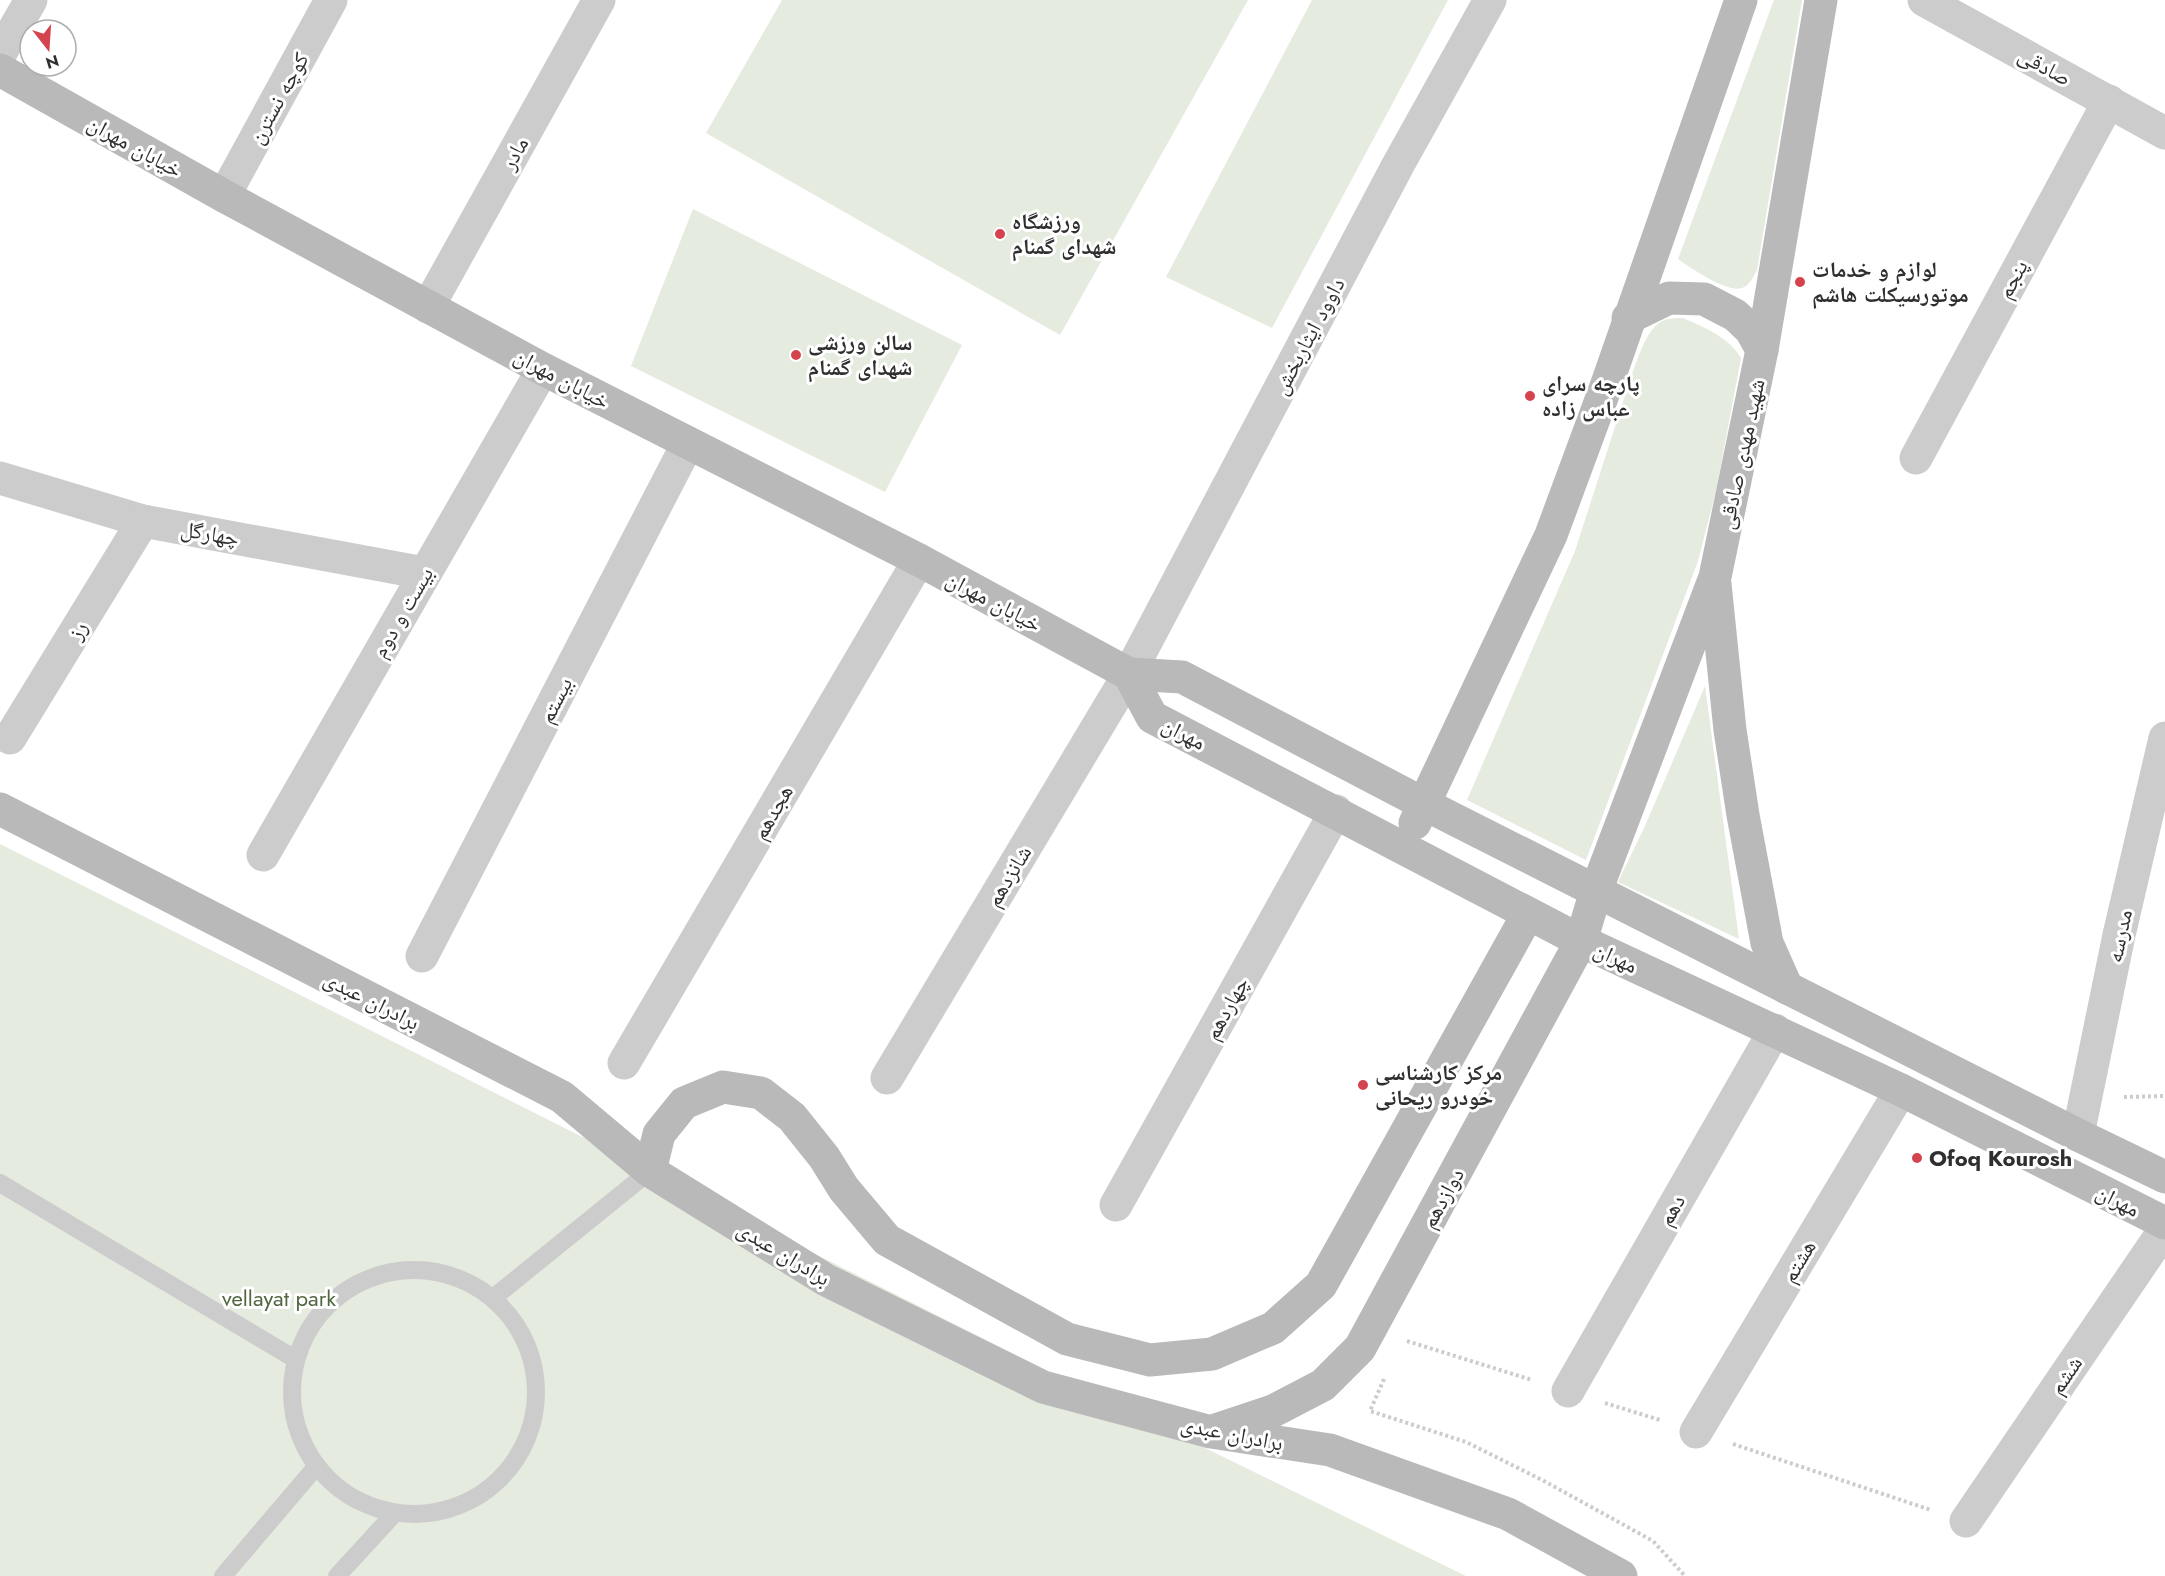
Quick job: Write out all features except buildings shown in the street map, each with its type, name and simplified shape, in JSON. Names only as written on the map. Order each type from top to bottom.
[{"type":"main road","points":[[1403,847],[1551,535],[1604,392],[1741,0]]},
{"type":"main road","name":"شهید مهدی صادقی","points":[[1596,891],[1715,577],[1762,350],[1821,0]]},
{"type":"main road","name":"خیابان مهران","points":[[0,70],[224,196],[543,369],[919,560],[1129,674]]},
{"type":"main road","points":[[1628,318],[1669,298],[1704,299],[1735,315],[1750,330],[1762,350]]},
{"type":"main road","points":[[1715,577],[1728,708],[1743,815],[1767,943],[1787,988]]},
{"type":"main road","name":"مهران","points":[[1129,674],[1182,677],[1424,804],[2165,1177]]},
{"type":"main road","name":"مهران","points":[[1129,674],[1152,717],[1336,811],[1581,941],[1901,1090],[2165,1223]]},
{"type":"main road","name":"برادران عبدی","points":[[0,809],[562,1097],[650,1171],[826,1280],[1043,1387],[1211,1432],[1330,1450],[1508,1514],[1621,1576]]},
{"type":"main road","name":"دوازدهم","points":[[1211,1432],[1273,1411],[1323,1385],[1360,1348],[1581,941],[1596,891]]},
{"type":"main road","points":[[650,1171],[659,1134],[684,1103],[723,1087],[761,1093],[792,1117],[825,1157],[844,1189],[887,1240],[1067,1339],[1150,1360],[1212,1353],[1274,1328],[1321,1285],[1528,914]]},
{"type":"street","points":[[0,54],[31,0]]},
{"type":"street","name":"کوچه نسترن","points":[[224,196],[331,0]]},
{"type":"street","name":"مادر","points":[[428,307],[599,0]]},
{"type":"street","name":"داوود ایثاربخش","points":[[1129,674],[1398,165],[1490,0]]},
{"type":"street","name":"صادقی","points":[[1924,0],[2165,133]]},
{"type":"street","name":"پنجم","points":[[1916,458],[2109,101]]},
{"type":"street","name":"بیست و دوم","points":[[263,855],[543,369]]},
{"type":"street","name":"بیستم","points":[[422,956],[688,443]]},
{"type":"street","name":"چهارگل","points":[[0,478],[143,521],[424,573]]},
{"type":"street","name":"رز","points":[[10,738],[143,521]]},
{"type":"street","name":"هجدهم","points":[[624,1063],[919,560]]},
{"type":"street","name":"شانزدهم","points":[[887,1078],[1129,674]]},
{"type":"street","name":"مدرسه","points":[[2078,1135],[2119,935],[2165,738]]},
{"type":"street","name":"چهاردهم","points":[[1116,1205],[1336,811]]},
{"type":"street","name":"دهم","points":[[1568,1391],[1775,1030]]},
{"type":"street","name":"هشتم","points":[[1696,1432],[1901,1090]]},
{"type":"street","name":"ششم","points":[[1966,1521],[2165,1229]]},
{"type":"lane","points":[[494,1298],[650,1171]]},
{"type":"lane","points":[[0,1183],[295,1359]]},
{"type":"lane","points":[[421,1269],[459,1278],[494,1298],[519,1328],[534,1365],[537,1405],[527,1443],[505,1476],[474,1500],[436,1513],[394,1514],[355,1501],[315,1468],[300,1440],[290,1400],[295,1359],[313,1322],[342,1292],[380,1274],[421,1269]]},
{"type":"lane","points":[[223,1576],[315,1468]]},
{"type":"lane","points":[[337,1576],[394,1514]]},
{"type":"path","points":[[1401,1339],[1696,1432],[1966,1521]]},
{"type":"path","points":[[1388,1370],[1370,1411],[1466,1442],[1544,1481],[1653,1541],[1685,1576]]},
{"type":"green space","name":"ورزشگاه شهدای گمنام","points":[[782,0],[1248,0],[1060,335],[706,133]]},
{"type":"green space","points":[[1312,0],[1448,0],[1272,328],[1166,277]]},
{"type":"green space","points":[[1774,0],[1802,0],[1757,270],[1747,285],[1735,289],[1708,278],[1678,259]]},
{"type":"green space","name":"سالن ورزشی شهدای گمنام","points":[[693,209],[962,345],[885,492],[631,366]]},
{"type":"green space","points":[[1683,318],[1708,329],[1723,339],[1741,358],[1716,491],[1698,561],[1586,860],[1467,800],[1575,551],[1642,348],[1655,326],[1670,319]]},
{"type":"green space","points":[[1705,686],[1739,939],[1618,882],[1645,826]]},
{"type":"green space","name":"vellayat park","points":[[0,844],[1046,1370],[1466,1576],[0,1576]]},
{"type":"place","name":"ورزشگاه شهدای گمنام","points":[[1000,234]]},
{"type":"place","name":"لوازم و خدمات موتورسیکلت هاشم","points":[[1800,282]]},
{"type":"place","name":"سالن ورزشی شهدای گمنام","points":[[796,355]]},
{"type":"place","name":"پارچه سرای عباس زاده","points":[[1530,396]]},
{"type":"place","name":"مرکز کارشناسی خودرو ریحانی","points":[[1363,1085]]},
{"type":"place","name":"Ofoq Kourosh","points":[[1917,1158]]}]
